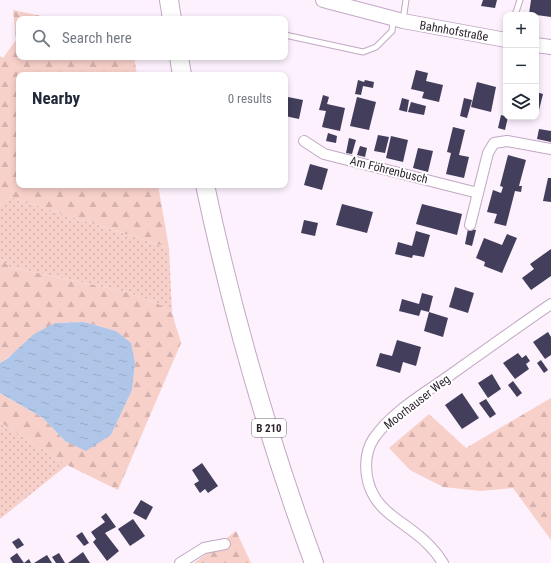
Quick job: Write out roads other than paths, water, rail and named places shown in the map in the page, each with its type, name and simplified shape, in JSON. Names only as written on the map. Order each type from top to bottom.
[{"type":"highway","points":[[169,0],[172,16]]},
{"type":"highway","points":[[180,60],[182,72]]},
{"type":"highway","name":"B 210","points":[[206,188],[230,292],[251,368],[288,490],[314,563]]},
{"type":"street","name":"Bahnhofstraße","points":[[323,0],[398,20],[503,39]]},
{"type":"street","points":[[539,46],[551,48]]},
{"type":"street","points":[[470,225],[488,153],[494,143],[507,140],[551,149]]},
{"type":"street","name":"Am Föhrenbusch","points":[[304,141],[324,154],[478,192]]},
{"type":"street","name":"Moorhauser Weg","points":[[443,563],[436,552],[424,540],[384,509],[374,495],[366,475],[368,451],[373,438],[386,423],[411,403],[551,304]]},
{"type":"street","points":[[180,563],[204,548],[225,544]]},
{"type":"lane","name":"Bahnhofstraße","points":[[288,36],[363,52],[376,47],[392,31],[406,0]]},
{"type":"lane","points":[[516,12],[520,0]]},
{"type":"water","points":[[84,322],[116,331],[131,343],[135,363],[132,390],[111,435],[86,451],[65,441],[43,418],[0,393],[0,363],[8,358],[34,334],[55,323]]}]
